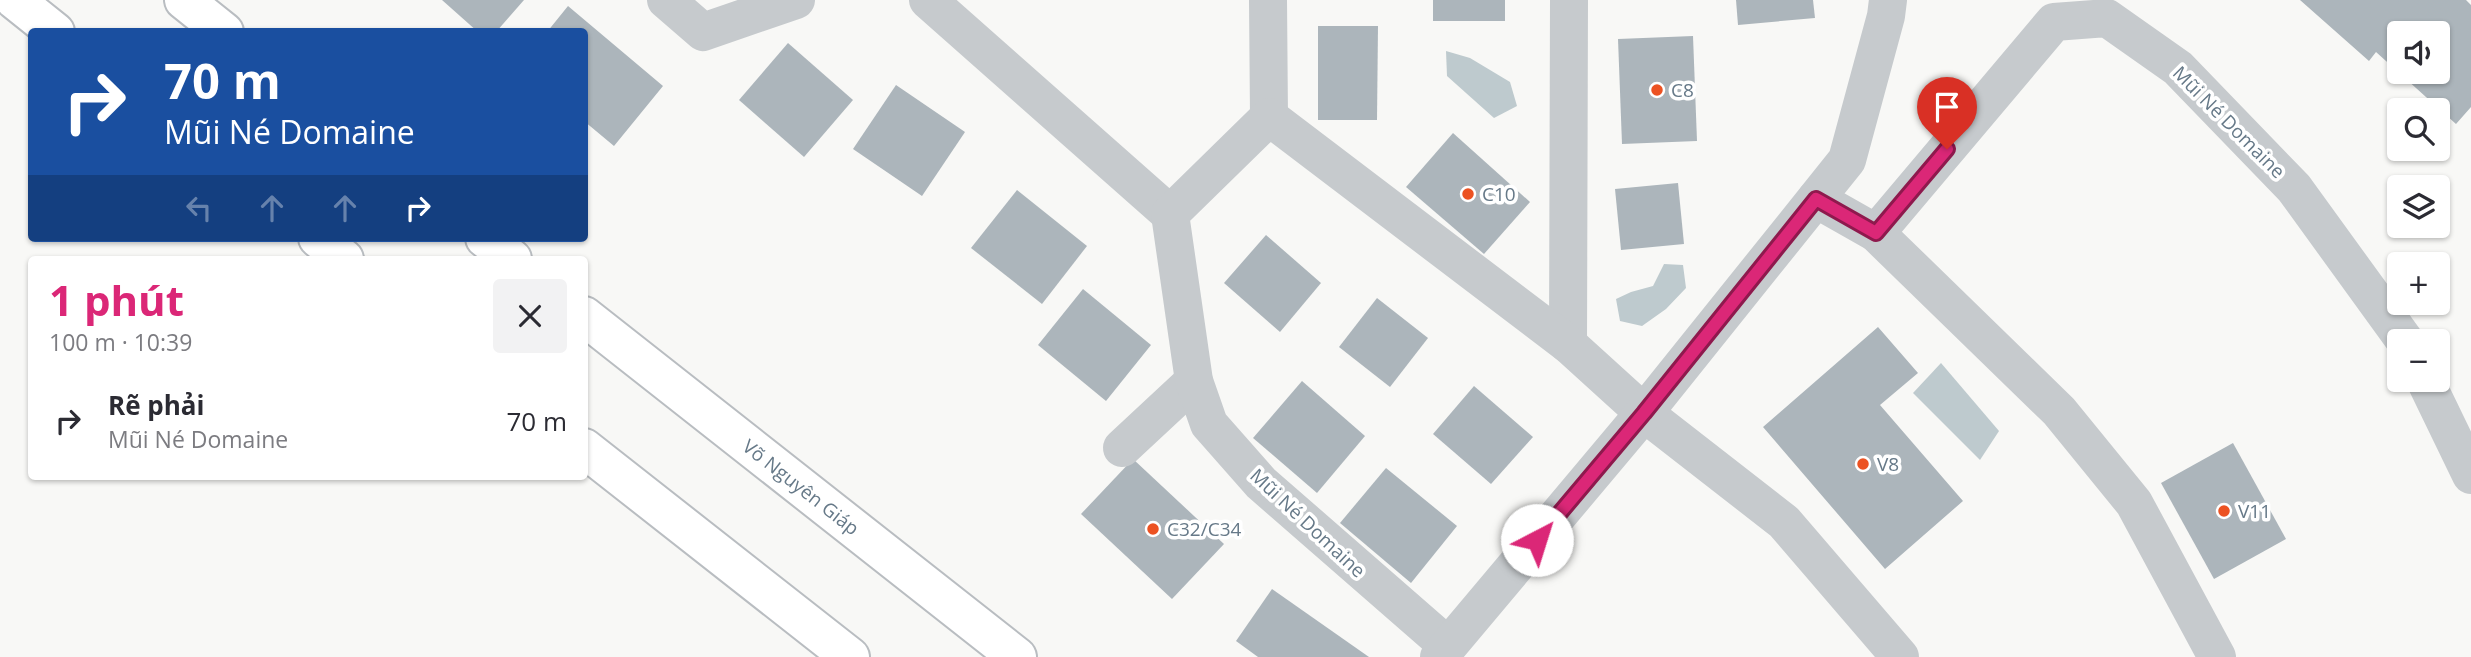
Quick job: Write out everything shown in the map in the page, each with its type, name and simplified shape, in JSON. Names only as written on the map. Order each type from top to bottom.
[{"type":"main road","points":[[15,0],[50,28]]},
{"type":"main road","points":[[184,0],[219,28]]},
{"type":"main road","points":[[323,242],[340,256]]},
{"type":"main road","points":[[490,242],[508,256]]},
{"type":"main road","name":"Võ Nguyên Giáp","points":[[588,319],[1017,657]]},
{"type":"main road","points":[[588,451],[850,657]]},
{"type":"street","points":[[666,0],[703,32],[796,0]]},
{"type":"street","points":[[928,0],[1170,214],[1269,117],[1268,0]]},
{"type":"street","points":[[1568,344],[1569,0]]},
{"type":"street","name":"Mũi Né Domaine","points":[[1170,214],[1194,381],[1209,424],[1261,484],[1444,651],[1644,413],[1847,160],[1888,0]]},
{"type":"street","name":"Mũi Né Domaine","points":[[1876,233],[2054,22],[2108,18],[2179,68],[2294,188],[2396,329]]},
{"type":"street","points":[[1269,117],[1568,344],[1644,413],[1784,522],[1900,657]]},
{"type":"street","points":[[1816,199],[1876,233],[2059,411],[2134,503],[2217,657]]},
{"type":"street","points":[[1122,449],[1194,381]]},
{"type":"street","points":[[2431,392],[2471,475]]},
{"type":"shaded area","points":[[1446,51],[1470,58],[1510,82],[1517,106],[1494,118],[1447,76]]},
{"type":"shaded area","points":[[1664,264],[1683,265],[1686,288],[1666,309],[1642,326],[1620,321],[1616,299],[1653,286]]},
{"type":"shaded area","points":[[1941,363],[1999,431],[1980,460],[1913,393]]},
{"type":"building","points":[[442,0],[524,0],[500,28],[474,28]]},
{"type":"building","points":[[1433,0],[1505,0],[1505,21],[1433,21]]},
{"type":"building","points":[[1736,0],[1813,0],[1815,18],[1738,25]]},
{"type":"building","points":[[2300,0],[2466,0],[2471,5],[2471,107],[2456,124],[2450,119],[2450,98],[2427,98],[2412,84],[2450,84],[2450,21],[2387,21],[2387,62],[2376,52],[2369,61]]},
{"type":"building","points":[[568,6],[663,86],[614,146],[588,124],[588,28],[550,28]]},
{"type":"building","points":[[1318,26],[1378,26],[1377,120],[1318,120]]},
{"type":"building","name":"C8","points":[[1693,36],[1697,141],[1622,144],[1618,39]]},
{"type":"building","points":[[788,43],[853,100],[804,157],[739,100]]},
{"type":"building","points":[[896,85],[965,132],[922,196],[853,149]]},
{"type":"building","name":"C10","points":[[1453,133],[1530,202],[1484,254],[1406,187]]},
{"type":"building","points":[[1678,183],[1684,244],[1621,250],[1615,189]]},
{"type":"building","points":[[1017,190],[1087,246],[1042,304],[971,248]]},
{"type":"building","points":[[1266,235],[1321,283],[1280,332],[1224,283]]},
{"type":"building","points":[[1083,289],[1151,345],[1106,401],[1038,345]]},
{"type":"building","points":[[1377,298],[1428,338],[1390,387],[1339,347]]},
{"type":"building","name":"V8","points":[[1878,327],[1918,373],[1880,405],[1963,501],[1885,569],[1763,427]]},
{"type":"building","points":[[1302,381],[1365,436],[1317,493],[1253,438]]},
{"type":"building","points":[[1474,386],[1533,437],[1491,484],[1433,434]]},
{"type":"building","name":"V11","points":[[2233,443],[2286,539],[2214,579],[2161,483]]},
{"type":"building","name":"C32/C34","points":[[1133,459],[1224,544],[1172,599],[1081,514]]},
{"type":"building","points":[[1386,468],[1457,526],[1411,583],[1340,523]]},
{"type":"building","points":[[1272,589],[1369,657],[1258,657],[1236,641]]},
{"type":"place","name":"C8","points":[[1657,90]]},
{"type":"place","name":"C10","points":[[1468,194]]},
{"type":"place","name":"V8","points":[[1863,464]]},
{"type":"place","name":"V11","points":[[2224,511]]},
{"type":"place","name":"C32/C34","points":[[1153,529]]},
{"type":"route","points":[[1537,540],[1644,413],[1816,199],[1876,233],[1947,149]]}]
